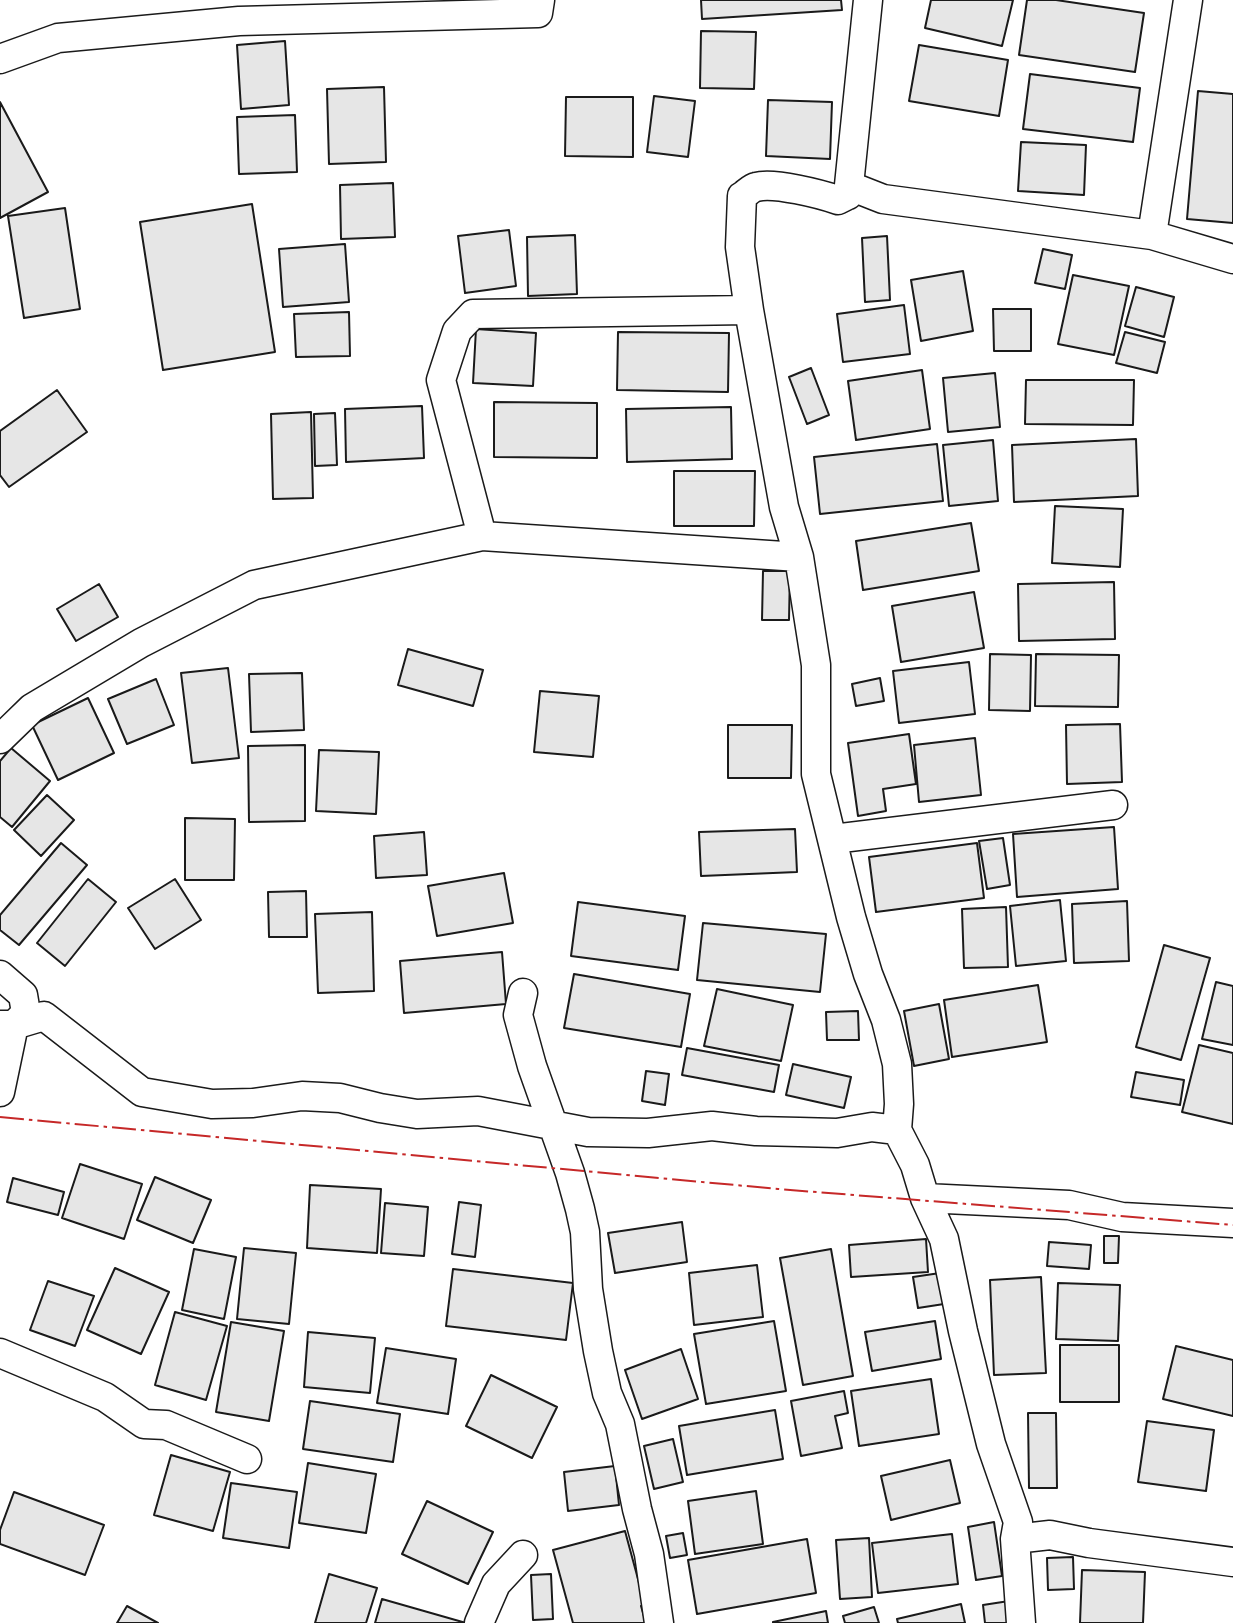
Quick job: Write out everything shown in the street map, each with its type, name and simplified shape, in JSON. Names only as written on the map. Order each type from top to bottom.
[{"type":"street","points":[[0,59],[58,38],[239,11],[538,13],[540,0]]},
{"type":"street","points":[[848,195],[868,0]]},
{"type":"street","points":[[1152,235],[1188,0]]},
{"type":"street","points":[[1021,1623],[1015,1539],[1018,1522],[991,1444],[944,1239],[925,1198],[915,1165],[897,1130],[897,1064],[886,1020],[868,974],[851,917],[817,774],[816,665],[799,557],[784,507],[749,310],[740,247],[742,196],[755,187],[793,188],[838,200],[855,188],[883,199],[1152,235],[1233,259]]},
{"type":"street","points":[[482,536],[441,380],[457,331],[473,313],[749,310]]},
{"type":"street","points":[[0,739],[32,708],[141,643],[254,585],[482,536],[799,557]]},
{"type":"street","points":[[834,839],[1113,805]]},
{"type":"street","points":[[0,975],[23,995],[26,1013],[7,1025]]},
{"type":"street","points":[[523,993],[518,1015],[585,1232],[588,1289],[598,1351],[607,1393],[620,1424],[649,1554],[659,1623]]},
{"type":"street","points":[[7,1025],[44,1016],[142,1092],[212,1104],[253,1103],[302,1096],[340,1098],[417,1114],[478,1111],[588,1132],[648,1133],[712,1126],[788,1132],[837,1133],[872,1127],[897,1130]]},
{"type":"street","points":[[0,1093],[7,1025]]},
{"type":"street","points":[[925,1198],[1069,1205],[1122,1217],[1233,1223]]},
{"type":"street","points":[[0,1353],[105,1397],[144,1424],[166,1425],[247,1459]]},
{"type":"street","points":[[1015,1539],[1050,1535],[1089,1543],[1233,1562]]},
{"type":"street","points":[[479,1623],[496,1584],[523,1555]]},
{"type":"building","points":[[701,0],[841,0],[842,10],[702,19]]},
{"type":"building","points":[[931,0],[1013,0],[1002,46],[925,28]]},
{"type":"building","points":[[1027,0],[1056,0],[1144,13],[1135,72],[1019,55]]},
{"type":"building","points":[[701,31],[756,32],[754,89],[700,88]]},
{"type":"building","points":[[285,41],[289,105],[241,109],[237,45]]},
{"type":"building","points":[[919,45],[1008,60],[999,116],[909,101]]},
{"type":"building","points":[[1030,74],[1140,88],[1133,142],[1023,129]]},
{"type":"building","points":[[384,87],[386,162],[329,164],[327,89]]},
{"type":"building","points":[[1198,91],[1233,94],[1233,223],[1187,219]]},
{"type":"building","points":[[654,96],[695,101],[688,157],[647,152]]},
{"type":"building","points":[[566,97],[633,97],[633,157],[565,156]]},
{"type":"building","points":[[768,100],[832,102],[830,159],[766,156]]},
{"type":"building","points":[[0,102],[48,192],[0,218]]},
{"type":"building","points":[[295,115],[297,172],[239,174],[237,117]]},
{"type":"building","points":[[1021,142],[1086,145],[1084,195],[1018,191]]},
{"type":"building","points":[[393,183],[395,237],[341,239],[340,185]]},
{"type":"building","points":[[252,204],[275,352],[163,370],[140,222]]},
{"type":"building","points":[[65,208],[80,309],[24,318],[8,216]]},
{"type":"building","points":[[509,230],[516,286],[465,293],[458,236]]},
{"type":"building","points":[[575,235],[577,294],[528,296],[527,237]]},
{"type":"building","points":[[887,236],[890,300],[865,302],[862,238]]},
{"type":"building","points":[[345,244],[349,302],[283,307],[279,249]]},
{"type":"building","points":[[1043,249],[1072,255],[1065,289],[1035,283]]},
{"type":"building","points":[[963,271],[973,331],[921,341],[911,280]]},
{"type":"building","points":[[1073,275],[1129,286],[1114,355],[1058,344]]},
{"type":"building","points":[[1136,287],[1174,297],[1164,337],[1125,326]]},
{"type":"building","points":[[904,305],[910,354],[843,362],[837,314]]},
{"type":"building","points":[[993,309],[1031,309],[1031,351],[994,351]]},
{"type":"building","points":[[349,312],[350,356],[296,357],[294,314]]},
{"type":"building","points":[[476,329],[536,333],[533,386],[473,383]]},
{"type":"building","points":[[618,332],[729,333],[728,392],[617,390]]},
{"type":"building","points":[[1125,332],[1165,342],[1157,373],[1116,363]]},
{"type":"building","points":[[811,368],[829,415],[807,424],[789,377]]},
{"type":"building","points":[[922,370],[930,429],[856,440],[848,381]]},
{"type":"building","points":[[995,373],[1000,427],[948,432],[943,378]]},
{"type":"building","points":[[1026,380],[1134,380],[1133,425],[1025,424]]},
{"type":"building","points":[[57,390],[87,432],[9,487],[0,475],[0,431]]},
{"type":"building","points":[[494,402],[597,403],[597,458],[494,457]]},
{"type":"building","points":[[422,406],[424,458],[346,462],[345,409]]},
{"type":"building","points":[[731,407],[732,459],[627,462],[626,409]]},
{"type":"building","points":[[311,412],[313,498],[273,499],[271,414]]},
{"type":"building","points":[[335,413],[337,465],[315,466],[314,414]]},
{"type":"building","points":[[1136,439],[1138,496],[1014,502],[1012,445]]},
{"type":"building","points":[[993,440],[998,501],[949,506],[943,445]]},
{"type":"building","points":[[937,444],[943,501],[820,514],[814,457]]},
{"type":"building","points":[[674,471],[755,471],[754,526],[674,526]]},
{"type":"building","points":[[1055,506],[1123,509],[1120,567],[1052,563]]},
{"type":"building","points":[[971,523],[979,571],[863,590],[856,541]]},
{"type":"building","points":[[763,571],[790,571],[789,620],[762,620]]},
{"type":"building","points":[[1114,582],[1115,639],[1019,641],[1018,584]]},
{"type":"building","points":[[99,584],[118,617],[76,641],[57,609]]},
{"type":"building","points":[[974,592],[984,648],[901,662],[892,606]]},
{"type":"building","points":[[408,649],[483,670],[473,706],[398,685]]},
{"type":"building","points":[[990,654],[1031,655],[1030,711],[989,710]]},
{"type":"building","points":[[1036,654],[1119,655],[1118,707],[1035,706]]},
{"type":"building","points":[[969,662],[975,714],[899,723],[893,671]]},
{"type":"building","points":[[228,668],[239,758],[192,763],[181,673]]},
{"type":"building","points":[[302,673],[304,730],[251,732],[249,674]]},
{"type":"building","points":[[880,678],[884,701],[856,706],[852,684]]},
{"type":"building","points":[[156,679],[174,725],[127,744],[108,699]]},
{"type":"building","points":[[540,691],[599,696],[593,757],[534,752]]},
{"type":"building","points":[[88,698],[114,753],[58,780],[32,725]]},
{"type":"building","points":[[1120,724],[1122,782],[1067,784],[1066,725]]},
{"type":"building","points":[[728,725],[792,725],[791,778],[728,778]]},
{"type":"building","points":[[909,734],[916,784],[883,789],[886,811],[858,816],[848,743]]},
{"type":"building","points":[[975,738],[981,795],[919,802],[914,745]]},
{"type":"building","points":[[305,745],[305,821],[249,822],[248,746]]},
{"type":"building","points":[[11,748],[50,781],[12,827],[0,817],[0,761]]},
{"type":"building","points":[[319,750],[379,752],[376,814],[316,811]]},
{"type":"building","points":[[47,795],[74,820],[41,856],[14,830]]},
{"type":"building","points":[[185,818],[235,819],[234,880],[185,880]]},
{"type":"building","points":[[1114,827],[1118,889],[1017,897],[1013,834]]},
{"type":"building","points":[[795,829],[797,872],[701,876],[699,832]]},
{"type":"building","points":[[424,832],[427,875],[376,878],[374,836]]},
{"type":"building","points":[[1003,838],[1010,885],[987,889],[979,841]]},
{"type":"building","points":[[61,843],[87,865],[19,945],[0,930],[0,915]]},
{"type":"building","points":[[977,843],[984,898],[876,912],[869,857]]},
{"type":"building","points":[[504,873],[513,923],[437,936],[428,886]]},
{"type":"building","points":[[88,879],[116,902],[65,966],[37,943]]},
{"type":"building","points":[[175,879],[201,920],[155,949],[128,908]]},
{"type":"building","points":[[306,891],[307,937],[269,937],[268,892]]},
{"type":"building","points":[[1060,900],[1066,961],[1016,966],[1010,906]]},
{"type":"building","points":[[1127,901],[1129,961],[1074,963],[1072,904]]},
{"type":"building","points":[[578,902],[685,916],[678,970],[571,956]]},
{"type":"building","points":[[1006,907],[1008,967],[964,968],[962,909]]},
{"type":"building","points":[[372,912],[374,991],[318,993],[315,914]]},
{"type":"building","points":[[703,923],[826,934],[820,992],[697,980]]},
{"type":"building","points":[[1164,945],[1210,958],[1181,1060],[1136,1047]]},
{"type":"building","points":[[502,952],[506,1004],[404,1013],[400,961]]},
{"type":"building","points":[[574,974],[690,994],[681,1047],[564,1028]]},
{"type":"building","points":[[1216,982],[1233,986],[1233,1045],[1202,1039]]},
{"type":"building","points":[[1038,985],[1047,1042],[952,1057],[944,1000]]},
{"type":"building","points":[[717,989],[793,1005],[781,1061],[704,1046]]},
{"type":"building","points":[[939,1004],[949,1059],[914,1066],[904,1011]]},
{"type":"building","points":[[858,1011],[859,1040],[827,1040],[826,1012]]},
{"type":"building","points":[[1199,1045],[1233,1053],[1233,1124],[1182,1112]]},
{"type":"building","points":[[687,1048],[779,1065],[774,1092],[682,1075]]},
{"type":"building","points":[[793,1064],[851,1077],[844,1108],[786,1095]]},
{"type":"building","points":[[646,1071],[669,1074],[665,1105],[642,1101]]},
{"type":"building","points":[[1136,1072],[1184,1080],[1180,1105],[1131,1097]]},
{"type":"building","points":[[80,1164],[142,1184],[124,1239],[62,1218]]},
{"type":"building","points":[[155,1177],[211,1200],[193,1243],[137,1220]]},
{"type":"building","points":[[13,1178],[64,1192],[58,1215],[7,1202]]},
{"type":"building","points":[[310,1185],[381,1189],[377,1253],[307,1248]]},
{"type":"building","points":[[459,1202],[481,1205],[475,1257],[452,1254]]},
{"type":"building","points":[[385,1203],[428,1207],[424,1256],[381,1253]]},
{"type":"building","points":[[682,1222],[687,1262],[615,1273],[608,1233]]},
{"type":"building","points":[[1104,1236],[1119,1236],[1118,1263],[1104,1263]]},
{"type":"building","points":[[926,1239],[928,1272],[851,1277],[849,1245]]},
{"type":"building","points":[[1049,1242],[1091,1245],[1089,1269],[1047,1266]]},
{"type":"building","points":[[244,1248],[296,1253],[289,1324],[237,1319]]},
{"type":"building","points":[[194,1249],[236,1257],[224,1319],[182,1310]]},
{"type":"building","points":[[831,1249],[853,1376],[803,1385],[780,1258]]},
{"type":"building","points":[[757,1265],[763,1317],[694,1325],[689,1273]]},
{"type":"building","points":[[115,1268],[169,1292],[141,1354],[87,1330]]},
{"type":"building","points":[[453,1269],[573,1283],[566,1340],[446,1326]]},
{"type":"building","points":[[940,1273],[944,1304],[918,1308],[913,1277]]},
{"type":"building","points":[[1041,1277],[1046,1373],[994,1375],[990,1280]]},
{"type":"building","points":[[48,1281],[94,1296],[75,1346],[30,1330]]},
{"type":"building","points":[[1058,1283],[1120,1285],[1118,1341],[1056,1339]]},
{"type":"building","points":[[175,1312],[227,1326],[206,1400],[155,1385]]},
{"type":"building","points":[[774,1321],[786,1391],[706,1404],[694,1334]]},
{"type":"building","points":[[935,1321],[941,1359],[872,1371],[865,1332]]},
{"type":"building","points":[[231,1322],[284,1331],[269,1421],[216,1412]]},
{"type":"building","points":[[308,1332],[375,1338],[370,1393],[304,1387]]},
{"type":"building","points":[[1060,1345],[1119,1345],[1119,1402],[1060,1402]]},
{"type":"building","points":[[1176,1346],[1233,1360],[1233,1416],[1163,1399]]},
{"type":"building","points":[[386,1348],[456,1359],[448,1414],[377,1403]]},
{"type":"building","points":[[681,1349],[698,1399],[642,1419],[625,1370]]},
{"type":"building","points":[[491,1375],[557,1407],[532,1458],[466,1426]]},
{"type":"building","points":[[931,1379],[939,1434],[859,1446],[851,1391]]},
{"type":"building","points":[[844,1391],[848,1413],[835,1416],[842,1448],[801,1456],[791,1401]]},
{"type":"building","points":[[310,1401],[400,1414],[393,1462],[303,1449]]},
{"type":"building","points":[[775,1410],[783,1459],[687,1475],[679,1426]]},
{"type":"building","points":[[1028,1413],[1056,1413],[1057,1488],[1029,1488]]},
{"type":"building","points":[[1147,1421],[1214,1430],[1206,1491],[1138,1482]]},
{"type":"building","points":[[673,1439],[683,1482],[654,1489],[644,1446]]},
{"type":"building","points":[[171,1455],[230,1472],[213,1531],[154,1515]]},
{"type":"building","points":[[950,1460],[960,1503],[891,1520],[881,1476]]},
{"type":"building","points":[[308,1463],[376,1474],[366,1533],[299,1523]]},
{"type":"building","points":[[615,1466],[619,1505],[568,1511],[564,1472]]},
{"type":"building","points":[[231,1483],[297,1492],[289,1548],[223,1538]]},
{"type":"building","points":[[756,1491],[763,1544],[695,1554],[688,1501]]},
{"type":"building","points":[[14,1492],[104,1525],[85,1575],[0,1544],[0,1530]]},
{"type":"building","points":[[427,1501],[493,1532],[468,1584],[402,1554]]},
{"type":"building","points":[[994,1522],[1002,1576],[976,1580],[968,1527]]},
{"type":"building","points":[[625,1531],[645,1605],[641,1606],[646,1623],[573,1623],[553,1550]]},
{"type":"building","points":[[683,1533],[687,1555],[670,1558],[666,1536]]},
{"type":"building","points":[[952,1534],[958,1584],[878,1593],[872,1543]]},
{"type":"building","points":[[869,1538],[872,1597],[840,1599],[836,1540]]},
{"type":"building","points":[[807,1539],[816,1593],[697,1614],[688,1560]]},
{"type":"building","points":[[1073,1557],[1074,1589],[1048,1590],[1047,1558]]},
{"type":"building","points":[[1082,1570],[1145,1572],[1143,1623],[1080,1623]]},
{"type":"building","points":[[329,1574],[377,1588],[366,1623],[315,1623]]},
{"type":"building","points":[[551,1574],[553,1619],[533,1620],[531,1575]]},
{"type":"building","points":[[382,1599],[466,1623],[375,1623]]},
{"type":"building","points":[[1009,1601],[1012,1623],[985,1623],[983,1605]]},
{"type":"building","points":[[961,1604],[965,1623],[898,1623],[897,1619]]},
{"type":"building","points":[[127,1606],[158,1623],[117,1623]]},
{"type":"building","points":[[874,1607],[879,1623],[845,1623],[843,1616]]},
{"type":"building","points":[[826,1611],[828,1623],[773,1623],[773,1622]]},
{"type":"power","points":[[0,1117],[778,1189],[1233,1225]]}]
